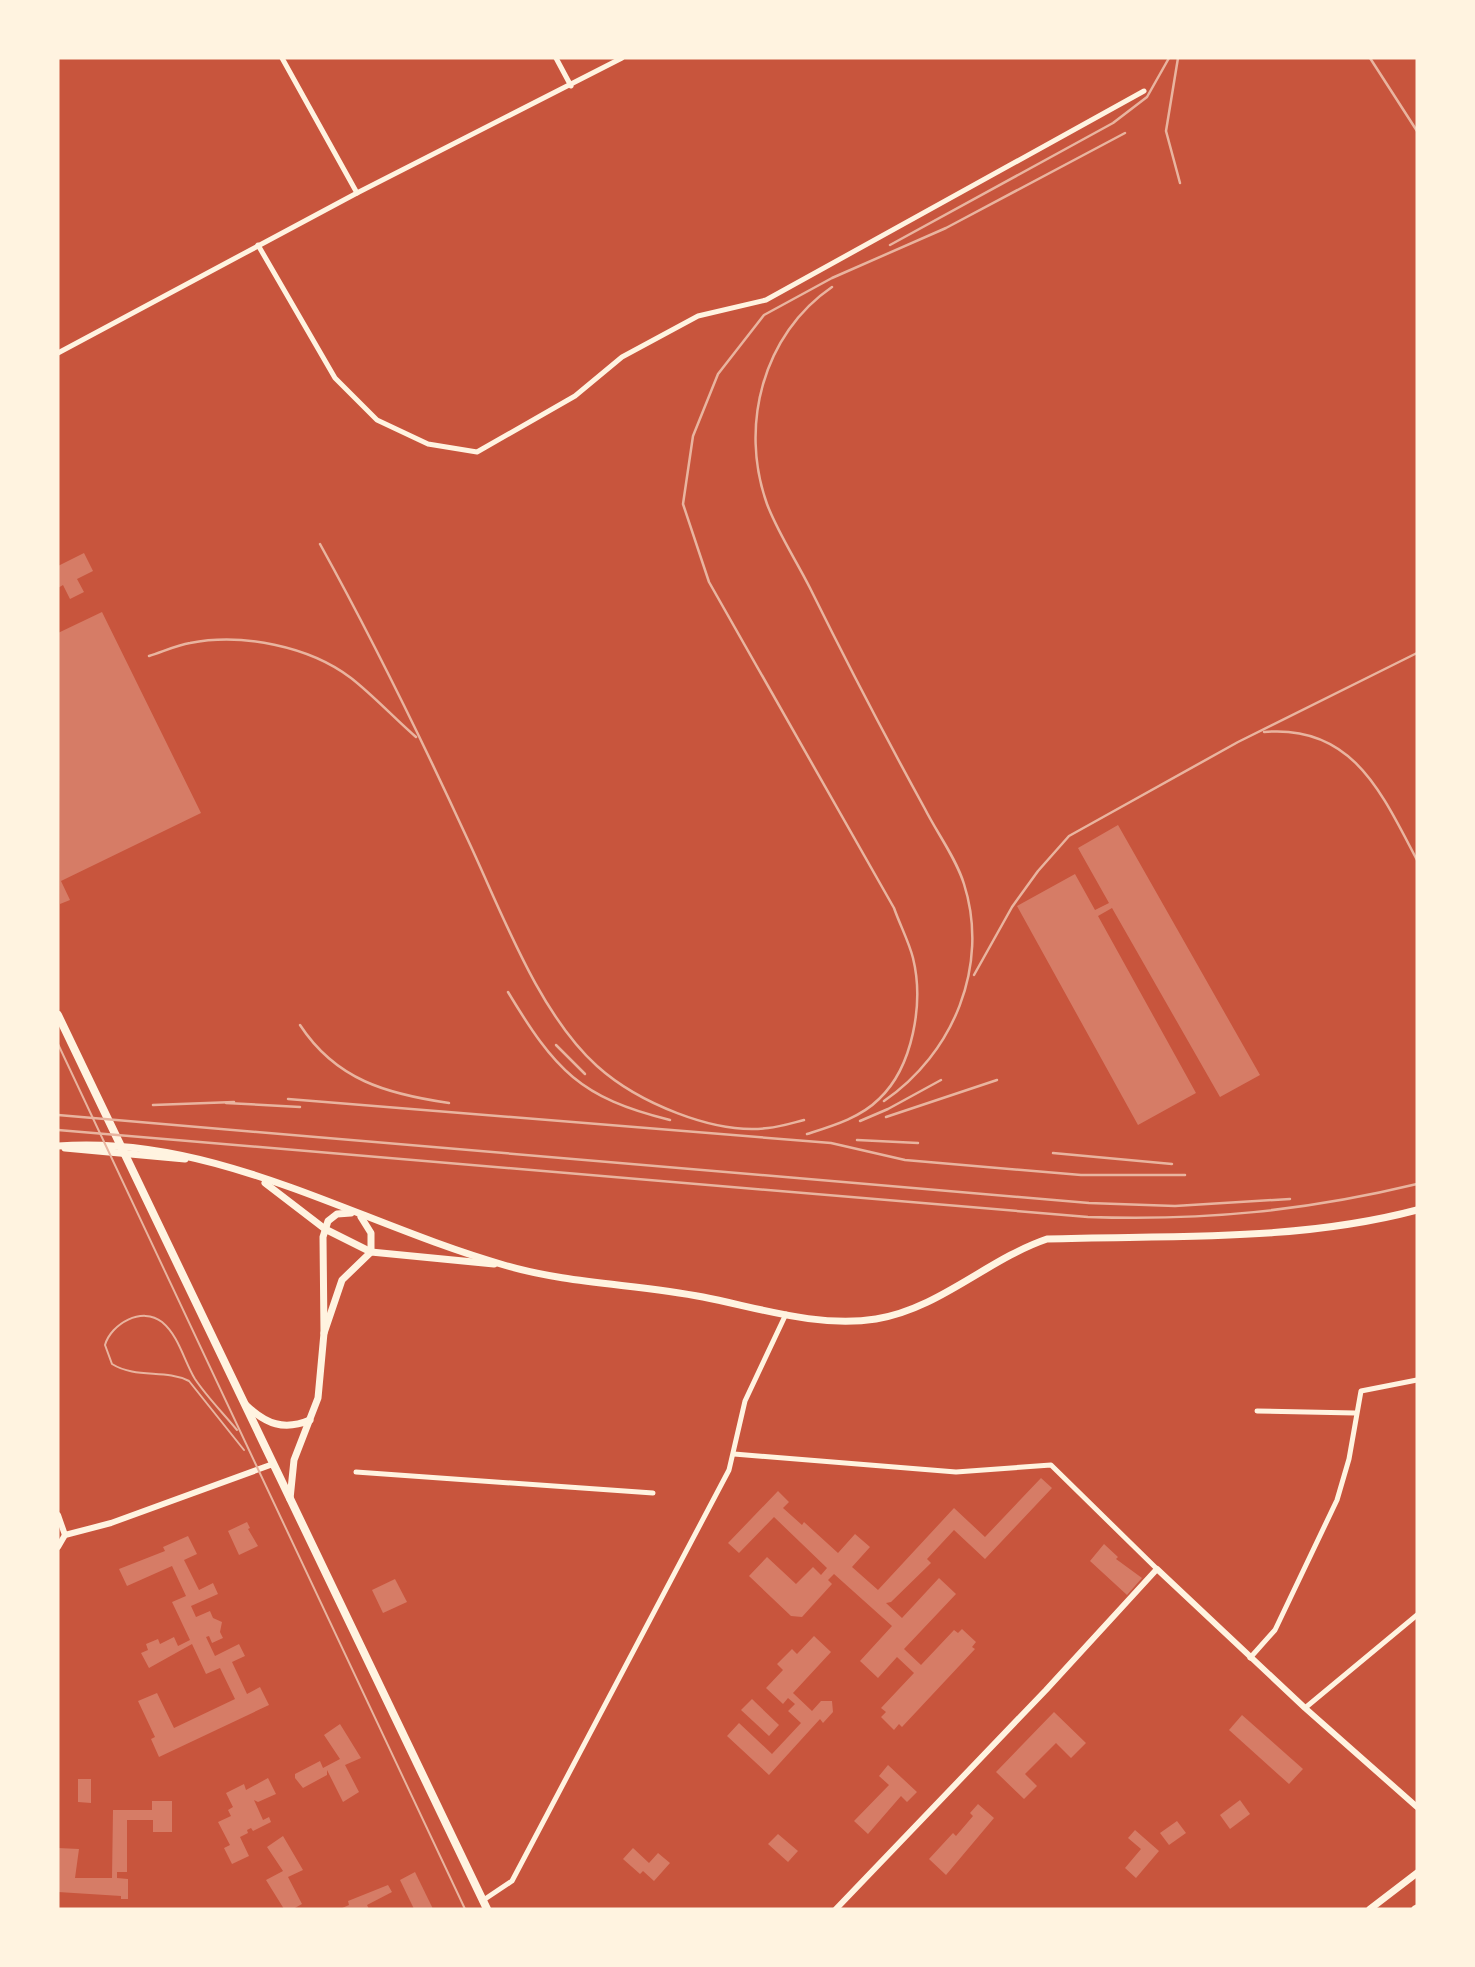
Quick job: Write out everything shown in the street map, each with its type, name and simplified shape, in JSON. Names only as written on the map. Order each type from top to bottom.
[{"type":"main road","points":[[58,1016],[484,1905]]},
{"type":"main road","points":[[58,1146],[86,1152],[211,1162],[505,1266]]},
{"type":"main road","points":[[259,1179],[324,1229],[371,1252],[505,1266],[687,1294],[786,1314],[849,1322],[899,1314],[1024,1247],[1047,1239],[1272,1234],[1355,1223],[1417,1210]]},
{"type":"main road","points":[[290,1499],[294,1460],[318,1398],[324,1333],[324,1229],[337,1214],[357,1213]]},
{"type":"main road","points":[[324,1333],[342,1280],[371,1252],[371,1233],[357,1213]]},
{"type":"main road","points":[[241,1401],[255,1414],[279,1426],[296,1426],[311,1419]]},
{"type":"main road","points":[[1370,1909],[1417,1873]]},
{"type":"street","points":[[282,58],[357,193]]},
{"type":"street","points":[[555,58],[571,86]]},
{"type":"street","points":[[58,353],[357,193],[622,58]]},
{"type":"street","points":[[258,245],[335,378],[377,420],[428,444],[477,452],[575,396],[622,357],[698,316],[766,300],[1144,91]]},
{"type":"street","points":[[484,1905],[512,1881],[734,1454],[745,1401],[786,1314]]},
{"type":"street","points":[[1250,1658],[1275,1630],[1337,1500],[1349,1459],[1361,1391],[1417,1380]]},
{"type":"street","points":[[1257,1411],[1355,1413]]},
{"type":"street","points":[[734,1454],[956,1472],[1051,1465],[1250,1658],[1417,1807]]},
{"type":"street","points":[[58,1547],[65,1535],[111,1523],[273,1464]]},
{"type":"street","points":[[356,1472],[653,1493]]},
{"type":"street","points":[[58,1515],[65,1535]]},
{"type":"street","points":[[836,1909],[1046,1690],[1157,1569]]},
{"type":"street","points":[[1305,1709],[1417,1615]]},
{"type":"building","points":[[84,553],[93,571],[77,579],[84,592],[70,599],[63,585],[58,588],[58,566]]},
{"type":"building","points":[[102,612],[201,813],[61,881],[70,900],[60,904],[58,633]]},
{"type":"building","points":[[1118,825],[1260,1075],[1220,1097],[1112,908],[1098,916],[1196,1093],[1138,1125],[1017,906],[1075,874],[1095,910],[1109,903],[1078,848]]},
{"type":"building","points":[[1041,1478],[1052,1488],[985,1559],[954,1530],[927,1559],[931,1563],[891,1602],[886,1603],[902,1618],[939,1578],[956,1594],[904,1649],[921,1665],[954,1630],[958,1633],[962,1629],[976,1642],[972,1647],[975,1649],[902,1727],[899,1724],[894,1730],[881,1717],[886,1712],[881,1708],[914,1673],[897,1657],[878,1678],[860,1661],[892,1626],[834,1574],[828,1580],[832,1584],[802,1617],[791,1616],[749,1576],[767,1557],[796,1584],[813,1567],[821,1575],[827,1568],[774,1517],[739,1553],[728,1543],[778,1491],[789,1502],[783,1508],[802,1525],[804,1522],[838,1553],[855,1534],[870,1547],[852,1567],[878,1590],[954,1508],[985,1537]]},
{"type":"building","points":[[247,1522],[258,1546],[239,1555],[228,1531]]},
{"type":"building","points":[[188,1536],[197,1554],[184,1560],[199,1590],[213,1583],[218,1594],[191,1606],[196,1617],[210,1611],[213,1618],[222,1622],[220,1632],[223,1638],[212,1643],[209,1636],[206,1637],[215,1656],[239,1644],[245,1656],[232,1662],[247,1694],[260,1687],[269,1705],[159,1757],[151,1739],[155,1737],[138,1701],[157,1693],[174,1728],[235,1699],[220,1668],[206,1674],[192,1644],[149,1668],[141,1653],[148,1650],[146,1644],[158,1639],[160,1644],[174,1637],[178,1646],[190,1640],[172,1602],[186,1596],[172,1566],[127,1586],[119,1569],[165,1551],[163,1547]]},
{"type":"building","points":[[1104,1544],[1118,1557],[1116,1559],[1142,1578],[1127,1595],[1090,1561]]},
{"type":"building","points":[[395,1579],[407,1602],[383,1613],[372,1590]]},
{"type":"building","points":[[814,1636],[831,1652],[793,1693],[812,1711],[821,1701],[832,1701],[833,1712],[823,1723],[820,1719],[769,1775],[727,1736],[739,1723],[772,1754],[801,1723],[788,1711],[795,1704],[788,1698],[783,1704],[766,1688],[783,1670],[777,1664],[792,1649],[797,1654]]},
{"type":"building","points":[[752,1699],[779,1725],[769,1736],[741,1710]]},
{"type":"building","points":[[1054,1712],[1086,1743],[1071,1758],[1056,1743],[1025,1774],[1037,1786],[1024,1799],[996,1772]]},
{"type":"building","points":[[1242,1715],[1303,1769],[1289,1784],[1229,1730]]},
{"type":"building","points":[[340,1724],[361,1758],[345,1765],[359,1792],[343,1802],[327,1770],[327,1775],[303,1788],[295,1778],[295,1774],[320,1761],[323,1768],[340,1759],[324,1735]]},
{"type":"building","points":[[888,1765],[917,1792],[907,1802],[901,1796],[868,1834],[854,1821],[889,1785],[879,1776]]},
{"type":"building","points":[[268,1778],[276,1794],[258,1802],[254,1800],[263,1820],[269,1817],[271,1822],[253,1831],[251,1828],[240,1837],[249,1856],[232,1864],[224,1848],[230,1845],[218,1822],[231,1816],[228,1810],[233,1807],[226,1793],[244,1784],[246,1790]]},
{"type":"building","points":[[78,1779],[91,1779],[91,1803],[78,1802]]},
{"type":"building","points":[[1240,1800],[1250,1814],[1230,1829],[1220,1815]]},
{"type":"building","points":[[152,1801],[172,1801],[172,1832],[153,1832],[153,1820],[127,1820],[127,1872],[117,1872],[117,1878],[128,1879],[128,1899],[121,1899],[121,1896],[58,1892],[58,1848],[79,1849],[75,1878],[112,1878],[113,1810],[152,1810]]},
{"type":"building","points":[[978,1804],[994,1818],[946,1875],[929,1859],[953,1833],[956,1836],[973,1816],[970,1813]]},
{"type":"building","points":[[1177,1821],[1186,1833],[1169,1845],[1160,1833]]},
{"type":"building","points":[[1135,1830],[1159,1851],[1136,1878],[1125,1868],[1141,1849],[1128,1838]]},
{"type":"building","points":[[778,1834],[798,1851],[788,1862],[768,1844]]},
{"type":"building","points":[[283,1836],[303,1870],[288,1877],[302,1904],[293,1909],[284,1909],[266,1880],[283,1871],[267,1847]]},
{"type":"building","points":[[633,1848],[649,1863],[658,1853],[670,1863],[654,1881],[643,1871],[640,1874],[623,1859]]},
{"type":"building","points":[[415,1872],[433,1909],[414,1909],[400,1880]]},
{"type":"building","points":[[388,1885],[392,1892],[367,1905],[369,1909],[340,1909],[349,1905],[348,1901]]},
{"type":"tram line","points":[[58,1044],[465,1909]]},
{"type":"tram line","points":[[237,1430],[195,1379],[177,1341],[162,1322],[146,1316],[137,1317],[120,1324],[108,1337],[105,1345],[112,1364],[121,1369],[170,1375],[189,1381],[244,1450]]},
{"type":"railway","points":[[890,245],[1113,123],[1147,97],[1169,58]]},
{"type":"railway","points":[[1178,58],[1166,131],[1180,183]]},
{"type":"railway","points":[[1370,58],[1417,131]]},
{"type":"railway","points":[[807,1134],[845,1121],[863,1111],[891,1086],[908,1052],[913,1033],[916,976],[911,952],[894,908],[709,582],[683,504],[693,436],[718,374],[764,315],[832,278],[946,228],[1125,133]]},
{"type":"railway","points":[[832,287],[808,307],[789,330],[774,356],[763,384],[757,413],[759,474],[776,525],[956,865],[964,884],[971,915],[972,946],[960,1006],[929,1059],[908,1082],[884,1101]]},
{"type":"railway","points":[[320,544],[414,726],[523,959],[539,990],[576,1044],[597,1066],[633,1092],[677,1113],[701,1121],[747,1129],[804,1120]]},
{"type":"railway","points":[[149,656],[185,644],[210,640],[253,641],[295,650],[334,667],[351,678],[416,737]]},
{"type":"railway","points":[[974,975],[1012,907],[1038,871],[1069,836],[1238,742],[1417,653]]},
{"type":"railway","points":[[1264,732],[1295,732],[1321,739],[1342,752],[1361,768],[1377,788],[1417,860]]},
{"type":"railway","points":[[508,992],[540,1042],[573,1077],[613,1102],[670,1120]]},
{"type":"railway","points":[[300,1025],[330,1059],[365,1081],[405,1095],[449,1103]]},
{"type":"railway","points":[[556,1045],[585,1074]]},
{"type":"railway","points":[[860,1121],[941,1080]]},
{"type":"railway","points":[[886,1117],[997,1080]]},
{"type":"railway","points":[[288,1099],[831,1143],[905,1160],[1081,1175],[1185,1175]]},
{"type":"railway","points":[[153,1105],[234,1102]]},
{"type":"railway","points":[[226,1103],[300,1107]]},
{"type":"railway","points":[[58,1115],[1089,1203],[1175,1206],[1290,1199]]},
{"type":"railway","points":[[58,1130],[1088,1217],[1172,1217],[1254,1212],[1335,1201],[1417,1184]]},
{"type":"railway","points":[[857,1140],[918,1143]]},
{"type":"railway","points":[[1053,1153],[1172,1164]]}]
